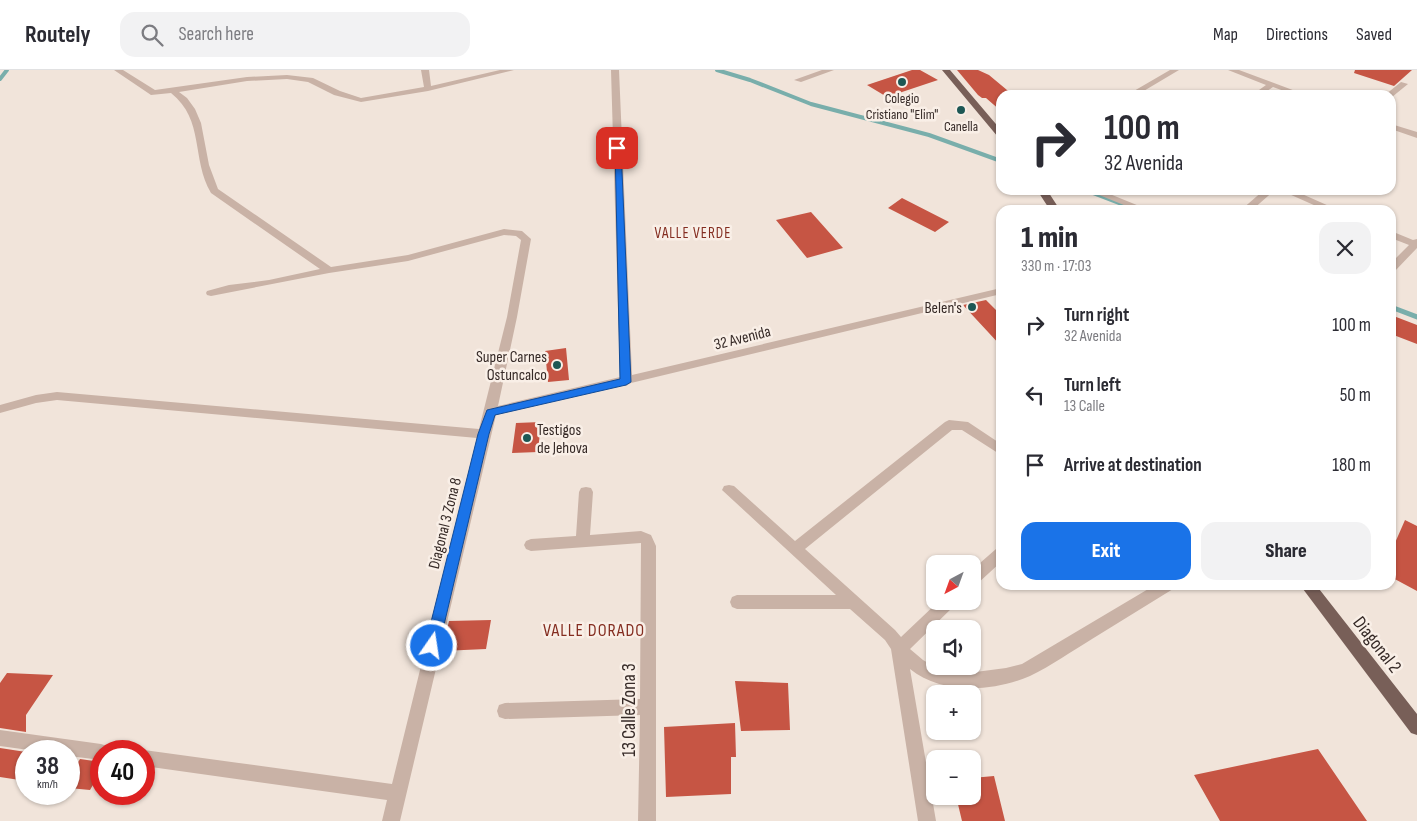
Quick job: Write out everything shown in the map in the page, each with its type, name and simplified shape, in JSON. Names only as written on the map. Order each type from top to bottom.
[{"type":"main road","points":[[946,70],[996,129]]},
{"type":"main road","name":"Diagonal 2","points":[[1311,590],[1417,727]]},
{"type":"street","points":[[118,70],[150,92],[257,78],[307,79],[358,100],[428,89],[510,70]]},
{"type":"street","points":[[425,70],[428,89]]},
{"type":"street","points":[[615,70],[626,382]]},
{"type":"street","points":[[798,80],[830,70]]},
{"type":"street","points":[[1140,90],[1175,70]]},
{"type":"street","points":[[1232,70],[1288,90]]},
{"type":"street","points":[[307,79],[312,71]]},
{"type":"street","points":[[1263,90],[1272,84]]},
{"type":"street","points":[[1396,90],[1404,84]]},
{"type":"street","points":[[172,90],[188,102],[194,112],[198,123],[209,179],[214,191],[329,270]]},
{"type":"street","points":[[1396,128],[1417,135]]},
{"type":"street","points":[[1105,195],[1131,205]]},
{"type":"street","points":[[1252,205],[1264,195]]},
{"type":"street","points":[[1297,195],[1321,205]]},
{"type":"street","name":"Diagonal 3 Zona 8","points":[[329,270],[408,258],[504,232],[522,234],[526,242],[491,412],[484,434],[391,821]]},
{"type":"street","points":[[1396,236],[1416,244],[1396,265]]},
{"type":"street","points":[[211,294],[222,290],[287,280],[329,270]]},
{"type":"street","name":"32 Avenida","points":[[491,412],[626,382],[996,292]]},
{"type":"street","points":[[0,409],[41,398],[57,396],[432,431],[484,434]]},
{"type":"street","points":[[795,548],[949,424],[964,425],[996,447]]},
{"type":"street","points":[[729,490],[890,634],[899,649],[928,673],[950,679],[1000,678],[1026,670],[1160,590]]},
{"type":"street","points":[[531,545],[583,541],[586,492]]},
{"type":"street","name":"13 Calle Zona 3","points":[[583,541],[642,536],[646,539],[649,546],[647,821]]},
{"type":"street","points":[[981,571],[996,557]]},
{"type":"street","points":[[737,602],[854,602]]},
{"type":"street","points":[[899,649],[940,610]]},
{"type":"street","points":[[899,649],[927,821]]},
{"type":"street","points":[[505,711],[648,708]]},
{"type":"street","points":[[0,738],[90,750]]},
{"type":"street","points":[[155,760],[398,793]]},
{"type":"building","name":"Colegio Cristiano \"Elim\"","points":[[912,70],[920,70],[938,80],[887,97],[867,85]]},
{"type":"building","points":[[957,70],[978,70],[989,75],[1007,90],[996,90],[996,107],[986,98],[978,95]]},
{"type":"building","points":[[1355,70],[1412,70],[1394,86],[1354,73]]},
{"type":"building","points":[[902,198],[949,222],[935,232],[888,208]]},
{"type":"building","points":[[811,212],[843,248],[807,258],[776,220]]},
{"type":"building","points":[[986,300],[996,310],[996,341],[963,305]]},
{"type":"building","points":[[1396,317],[1417,325],[1417,344],[1396,336]]},
{"type":"building","name":"Super Carnes Ostuncalco","points":[[566,348],[569,380],[548,382],[545,351]]},
{"type":"building","name":"Testigos de Jehova","points":[[541,422],[538,452],[512,453],[516,423]]},
{"type":"building","points":[[1405,520],[1417,526],[1417,591],[1396,580],[1396,541]]},
{"type":"building","points":[[491,620],[486,649],[442,651],[449,621]]},
{"type":"building","points":[[7,673],[53,675],[26,715],[26,732],[0,728],[0,683]]},
{"type":"building","points":[[735,681],[788,683],[790,730],[741,731]]},
{"type":"building","points":[[735,723],[736,757],[731,757],[731,794],[666,797],[664,727]]},
{"type":"building","points":[[0,748],[15,750],[15,779],[0,777]]},
{"type":"building","points":[[1318,749],[1367,821],[1220,821],[1194,775]]},
{"type":"building","points":[[80,759],[90,760],[90,790],[80,789]]},
{"type":"building","points":[[994,776],[1005,821],[962,821],[958,805],[981,805],[981,777]]},
{"type":"waterway","points":[[0,79],[7,70]]},
{"type":"waterway","points":[[717,70],[750,80],[811,104],[929,135],[996,159]]},
{"type":"waterway","points":[[1098,195],[1124,205]]},
{"type":"waterway","points":[[1396,309],[1417,317]]},
{"type":"place","name":"Colegio Cristiano \"Elim\"","points":[[902,82]]},
{"type":"place","name":"Canella","points":[[961,110]]},
{"type":"place","name":"Belen's","points":[[972,307]]},
{"type":"place","name":"Super Carnes Ostuncalco","points":[[557,365]]},
{"type":"place","name":"Testigos de Jehova","points":[[527,438]]},
{"type":"district","name":"VALLE VERDE","points":[[693,233]]},
{"type":"district","name":"VALLE DORADO","points":[[594,630]]},
{"type":"route","points":[[432,646],[491,412],[626,382],[617,148]]}]
